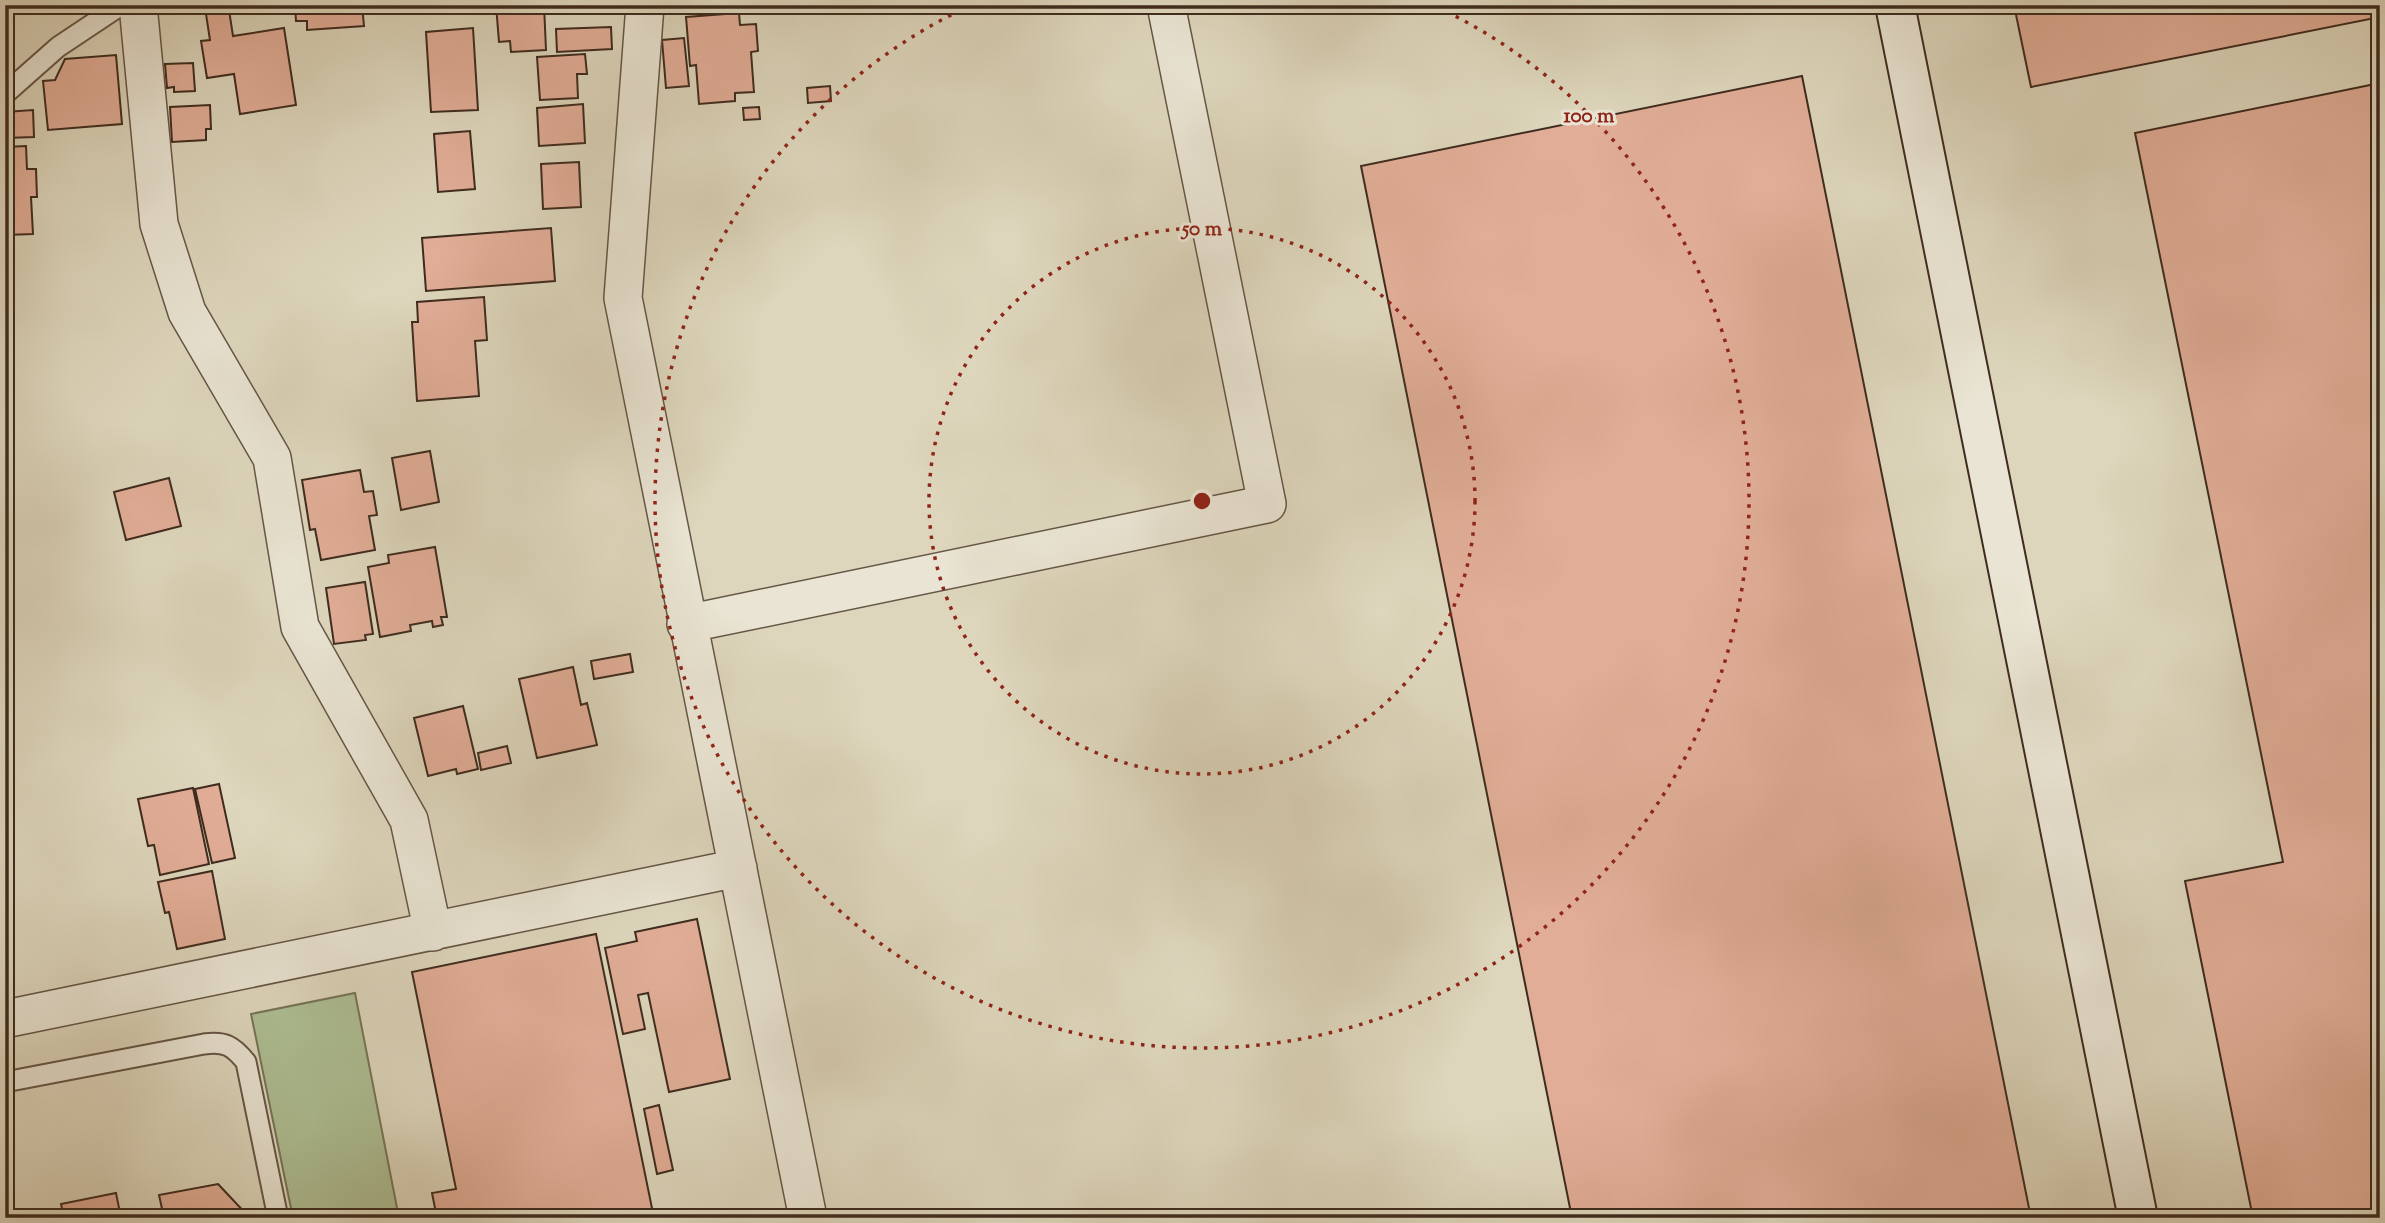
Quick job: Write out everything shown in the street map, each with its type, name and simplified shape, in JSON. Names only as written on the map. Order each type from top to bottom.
[{"type":"street","points":[[138,5],[159,224],[171,262],[187,312],[272,458],[300,627],[409,820],[433,932]]},
{"type":"street","points":[[645,5],[623,298],[808,1218]]},
{"type":"street","points":[[687,624],[1267,504],[1166,5]]},
{"type":"street","points":[[1895,5],[2138,1218]]},
{"type":"street","points":[[5,1019],[738,868]]},
{"type":"lane","points":[[5,94],[58,47],[121,5]]},
{"type":"lane","points":[[5,1082],[204,1044],[220,1042],[234,1047],[246,1062],[278,1218]]},
{"type":"green space","points":[[355,993],[399,1218],[293,1218],[251,1014]]},
{"type":"building","points":[[295,5],[362,5],[364,26],[307,30],[307,21],[296,21]]},
{"type":"building","points":[[496,5],[544,5],[546,50],[511,52],[510,41],[499,42]]},
{"type":"building","points":[[736,5],[780,5],[780,9],[736,13]]},
{"type":"building","points":[[2014,5],[2380,5],[2380,17],[2031,87]]},
{"type":"building","points":[[229,10],[233,36],[284,28],[296,105],[240,114],[234,74],[207,78],[201,41],[210,40],[206,14]]},
{"type":"building","points":[[739,13],[740,25],[756,24],[758,51],[751,52],[754,92],[735,93],[735,101],[699,104],[696,65],[690,66],[686,17]]},
{"type":"building","points":[[611,27],[612,49],[557,52],[556,29]]},
{"type":"building","points":[[473,28],[478,110],[431,112],[426,32]]},
{"type":"building","points":[[684,38],[689,86],[666,88],[662,40]]},
{"type":"building","points":[[585,54],[587,74],[577,74],[578,98],[540,100],[537,57]]},
{"type":"building","points":[[116,55],[122,124],[48,130],[43,81],[55,80],[65,59]]},
{"type":"building","points":[[193,63],[195,91],[174,92],[174,87],[167,88],[165,64]]},
{"type":"building","points":[[1802,76],[2031,1218],[1572,1218],[1361,166]]},
{"type":"building","points":[[2380,83],[2380,1218],[2253,1218],[2185,881],[2283,862],[2135,133]]},
{"type":"building","points":[[830,86],[831,101],[808,103],[807,88]]},
{"type":"building","points":[[583,104],[585,143],[539,146],[537,108]]},
{"type":"building","points":[[210,105],[211,129],[206,129],[206,140],[172,142],[170,107]]},
{"type":"building","points":[[759,107],[760,119],[744,120],[743,108]]},
{"type":"building","points":[[33,110],[34,137],[5,138],[5,112]]},
{"type":"building","points":[[470,131],[475,189],[438,192],[434,134]]},
{"type":"building","points":[[26,146],[27,169],[36,169],[37,197],[31,197],[33,234],[5,235],[5,147]]},
{"type":"building","points":[[579,162],[581,207],[543,209],[541,164]]},
{"type":"building","points":[[551,228],[555,281],[426,291],[422,238]]},
{"type":"building","points":[[484,297],[487,340],[475,341],[479,396],[417,401],[412,322],[418,322],[417,302]]},
{"type":"building","points":[[430,451],[439,502],[401,510],[392,458]]},
{"type":"building","points":[[360,470],[364,492],[373,491],[377,515],[369,516],[375,550],[321,560],[315,529],[310,530],[302,480]]},
{"type":"building","points":[[169,478],[181,526],[126,540],[114,492]]},
{"type":"building","points":[[435,547],[447,617],[441,617],[443,625],[433,627],[432,621],[410,625],[411,631],[380,637],[368,567],[389,563],[388,555]]},
{"type":"building","points":[[365,582],[373,634],[365,635],[366,640],[334,644],[326,588]]},
{"type":"building","points":[[630,654],[633,672],[594,679],[591,661]]},
{"type":"building","points":[[573,667],[581,705],[587,703],[597,745],[537,758],[519,679]]},
{"type":"building","points":[[463,706],[478,769],[457,774],[456,769],[428,776],[414,718]]},
{"type":"building","points":[[507,746],[511,763],[481,770],[478,753]]},
{"type":"building","points":[[219,784],[235,858],[212,863],[195,789]]},
{"type":"building","points":[[193,788],[209,864],[160,875],[154,845],[148,846],[138,799]]},
{"type":"building","points":[[212,871],[225,939],[177,949],[169,912],[165,913],[158,882]]},
{"type":"building","points":[[697,919],[730,1079],[669,1092],[648,993],[638,995],[645,1029],[623,1034],[605,948],[637,941],[635,932]]},
{"type":"building","points":[[596,934],[654,1218],[437,1218],[432,1193],[456,1189],[412,972]]},
{"type":"building","points":[[659,1105],[673,1170],[657,1174],[644,1109]]},
{"type":"building","points":[[218,1184],[250,1218],[164,1218],[159,1195]]},
{"type":"building","points":[[116,1193],[121,1218],[64,1218],[61,1204]]}]
